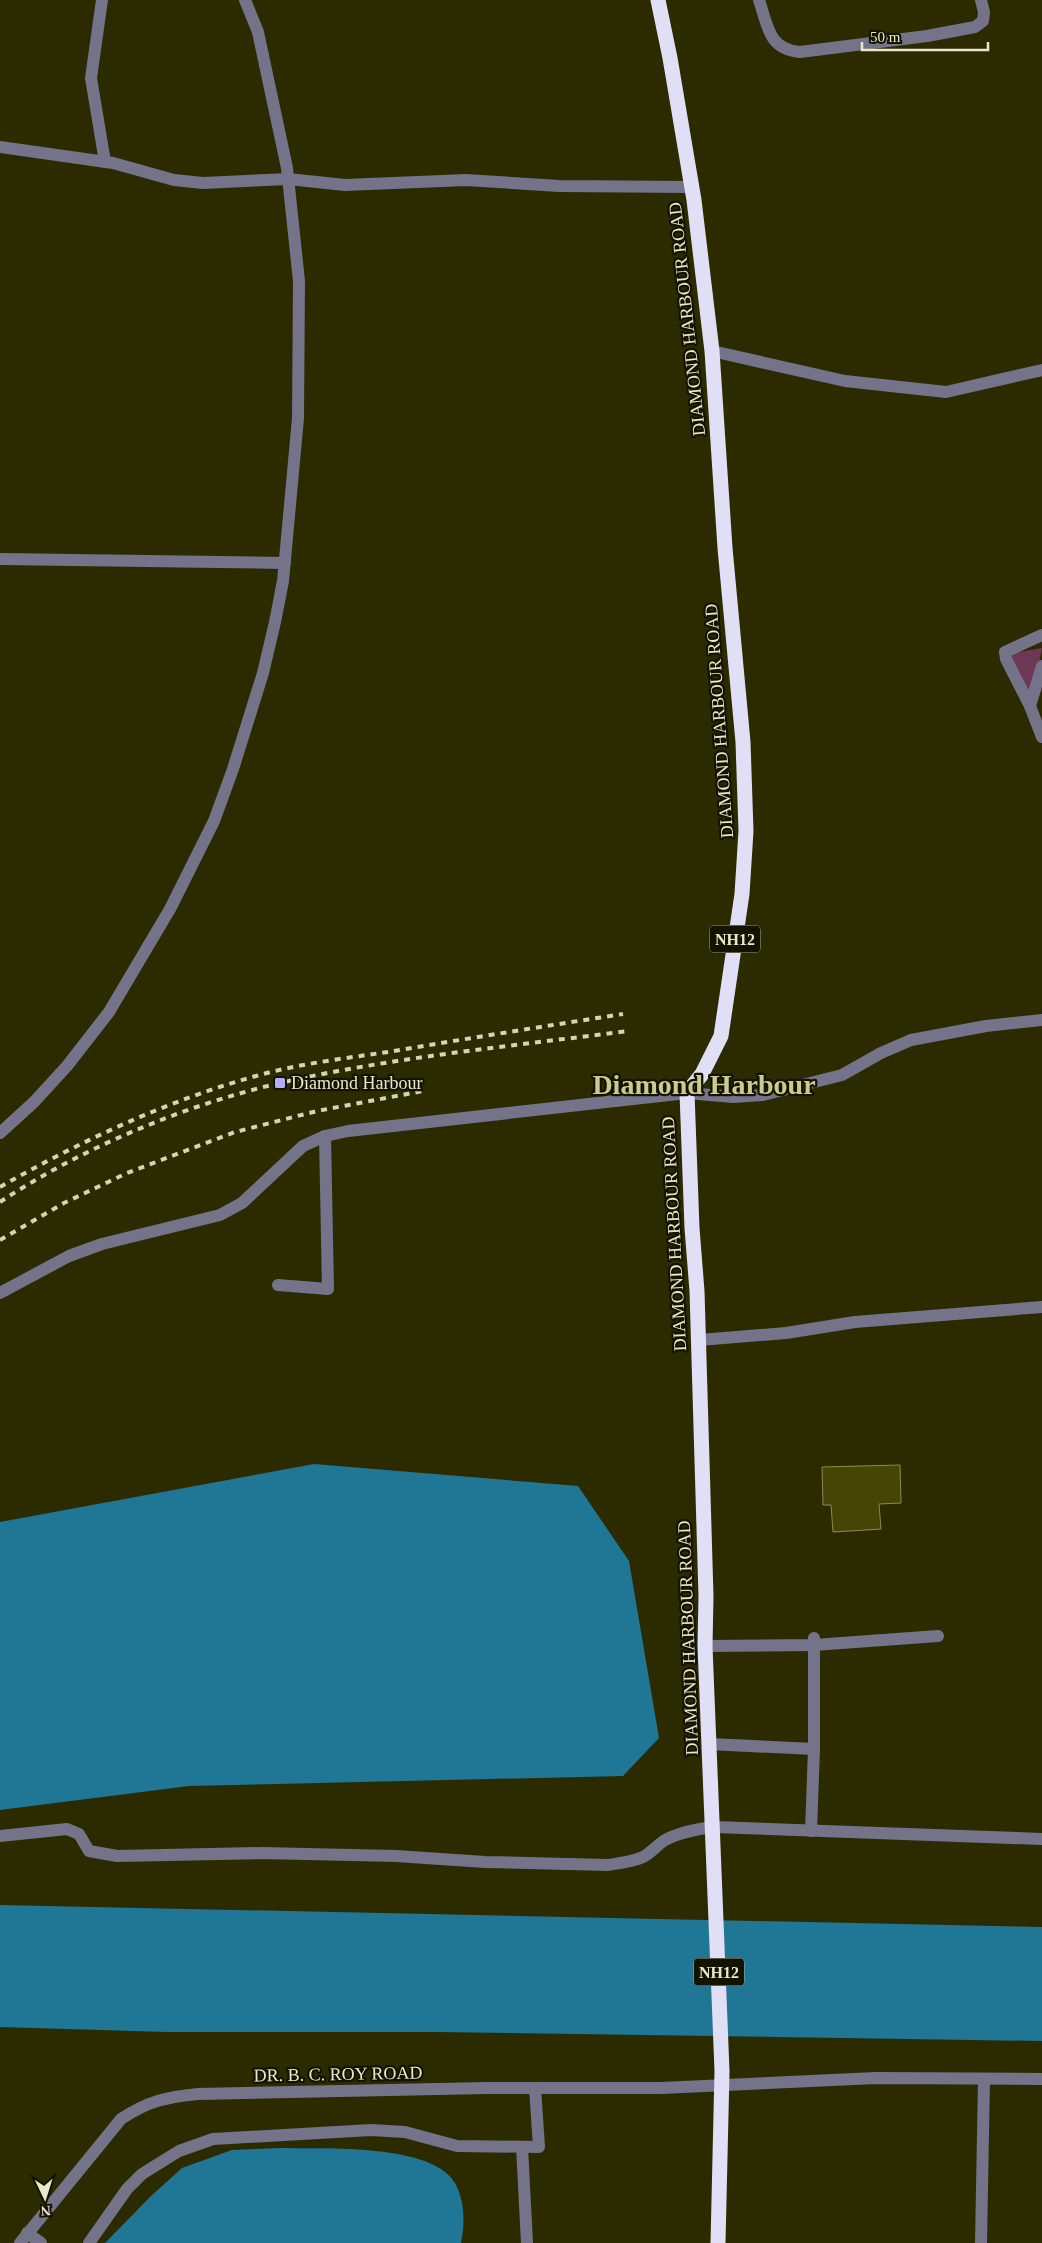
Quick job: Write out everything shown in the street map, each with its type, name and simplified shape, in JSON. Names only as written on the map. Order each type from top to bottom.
[{"type":"highway","name":"DIAMOND HARBOUR ROAD","points":[[658,0],[692,188],[712,351],[725,548],[742,742],[746,831],[742,894],[721,1036],[702,1074],[687,1093],[698,1340],[706,1596],[705,1646],[714,1827],[722,2079],[718,2243]]},
{"type":"street","points":[[102,0],[91,78],[105,162]]},
{"type":"street","points":[[0,1133],[34,1102],[67,1066],[109,1012],[140,962],[189,871],[214,821],[236,760],[263,673],[275,622],[285,563],[298,418],[299,281],[288,179],[258,32],[245,0]]},
{"type":"street","points":[[759,0],[771,37],[778,46],[788,51],[800,52],[927,36],[975,27],[982,21],[984,12],[981,0]]},
{"type":"street","points":[[0,147],[105,162],[174,180],[203,183],[288,179],[345,185],[466,180],[559,186],[692,188]]},
{"type":"street","points":[[712,351],[845,381],[946,392],[1042,370]]},
{"type":"street","points":[[0,559],[285,563]]},
{"type":"street","points":[[1042,635],[1005,652],[1006,659],[1030,706],[1042,737]]},
{"type":"street","points":[[1030,706],[1042,666]]},
{"type":"street","points":[[0,1293],[69,1256],[102,1244],[220,1215],[242,1203],[302,1146],[325,1136],[687,1093],[734,1097],[763,1095],[842,1075],[881,1053],[911,1040],[986,1026],[1042,1020]]},
{"type":"street","points":[[278,1285],[328,1289],[325,1136]]},
{"type":"street","points":[[698,1340],[786,1333],[855,1322],[1042,1307]]},
{"type":"street","points":[[705,1646],[938,1636]]},
{"type":"street","points":[[811,1830],[814,1749],[814,1642]]},
{"type":"street","points":[[709,1744],[814,1749]]},
{"type":"street","points":[[0,1836],[67,1829],[78,1834],[89,1850],[117,1856],[262,1853],[396,1856],[485,1862],[608,1865],[628,1862],[643,1856],[664,1841],[680,1834],[714,1827],[1042,1839]]},
{"type":"street","name":"DR. B. C. ROY ROAD","points":[[24,2238],[121,2119],[139,2107],[158,2100],[198,2094],[535,2088],[722,2079],[775,2082],[876,2078],[1042,2079]]},
{"type":"street","points":[[981,2243],[984,2079]]},
{"type":"street","points":[[89,2243],[127,2189],[142,2174],[170,2156],[212,2139],[371,2130],[405,2132],[457,2146],[539,2146],[535,2088]]},
{"type":"street","points":[[522,2146],[527,2243]]},
{"type":"street","points":[[24,2238],[42,2243]]},
{"type":"shaded area","points":[[1042,648],[1032,698],[1008,654]]},
{"type":"water","points":[[314,1464],[578,1486],[629,1561],[659,1738],[623,1776],[189,1786],[0,1810],[0,1522]]},
{"type":"water","points":[[0,1905],[1042,1927],[1042,2041],[437,2032],[167,2032],[0,2027]]},
{"type":"water","points":[[280,2148],[375,2151],[424,2161],[443,2170],[455,2183],[461,2197],[463,2228],[461,2243],[105,2243],[151,2196],[182,2168],[232,2150]]},
{"type":"building","points":[[900,1465],[901,1503],[879,1504],[881,1529],[833,1532],[831,1505],[823,1505],[822,1467]]},
{"type":"railway","points":[[0,1187],[93,1138],[157,1110],[189,1097],[256,1076],[325,1061],[623,1014]]},
{"type":"railway","points":[[0,1202],[65,1164],[135,1130],[244,1092],[323,1074],[410,1059],[628,1031]]},
{"type":"railway","points":[[0,1240],[64,1203],[127,1173],[235,1132],[317,1111],[423,1091]]},
{"type":"place","name":"Diamond Harbour","points":[[280,1083]]},
{"type":"district","name":"Diamond Harbour","points":[[704,1084]]}]
